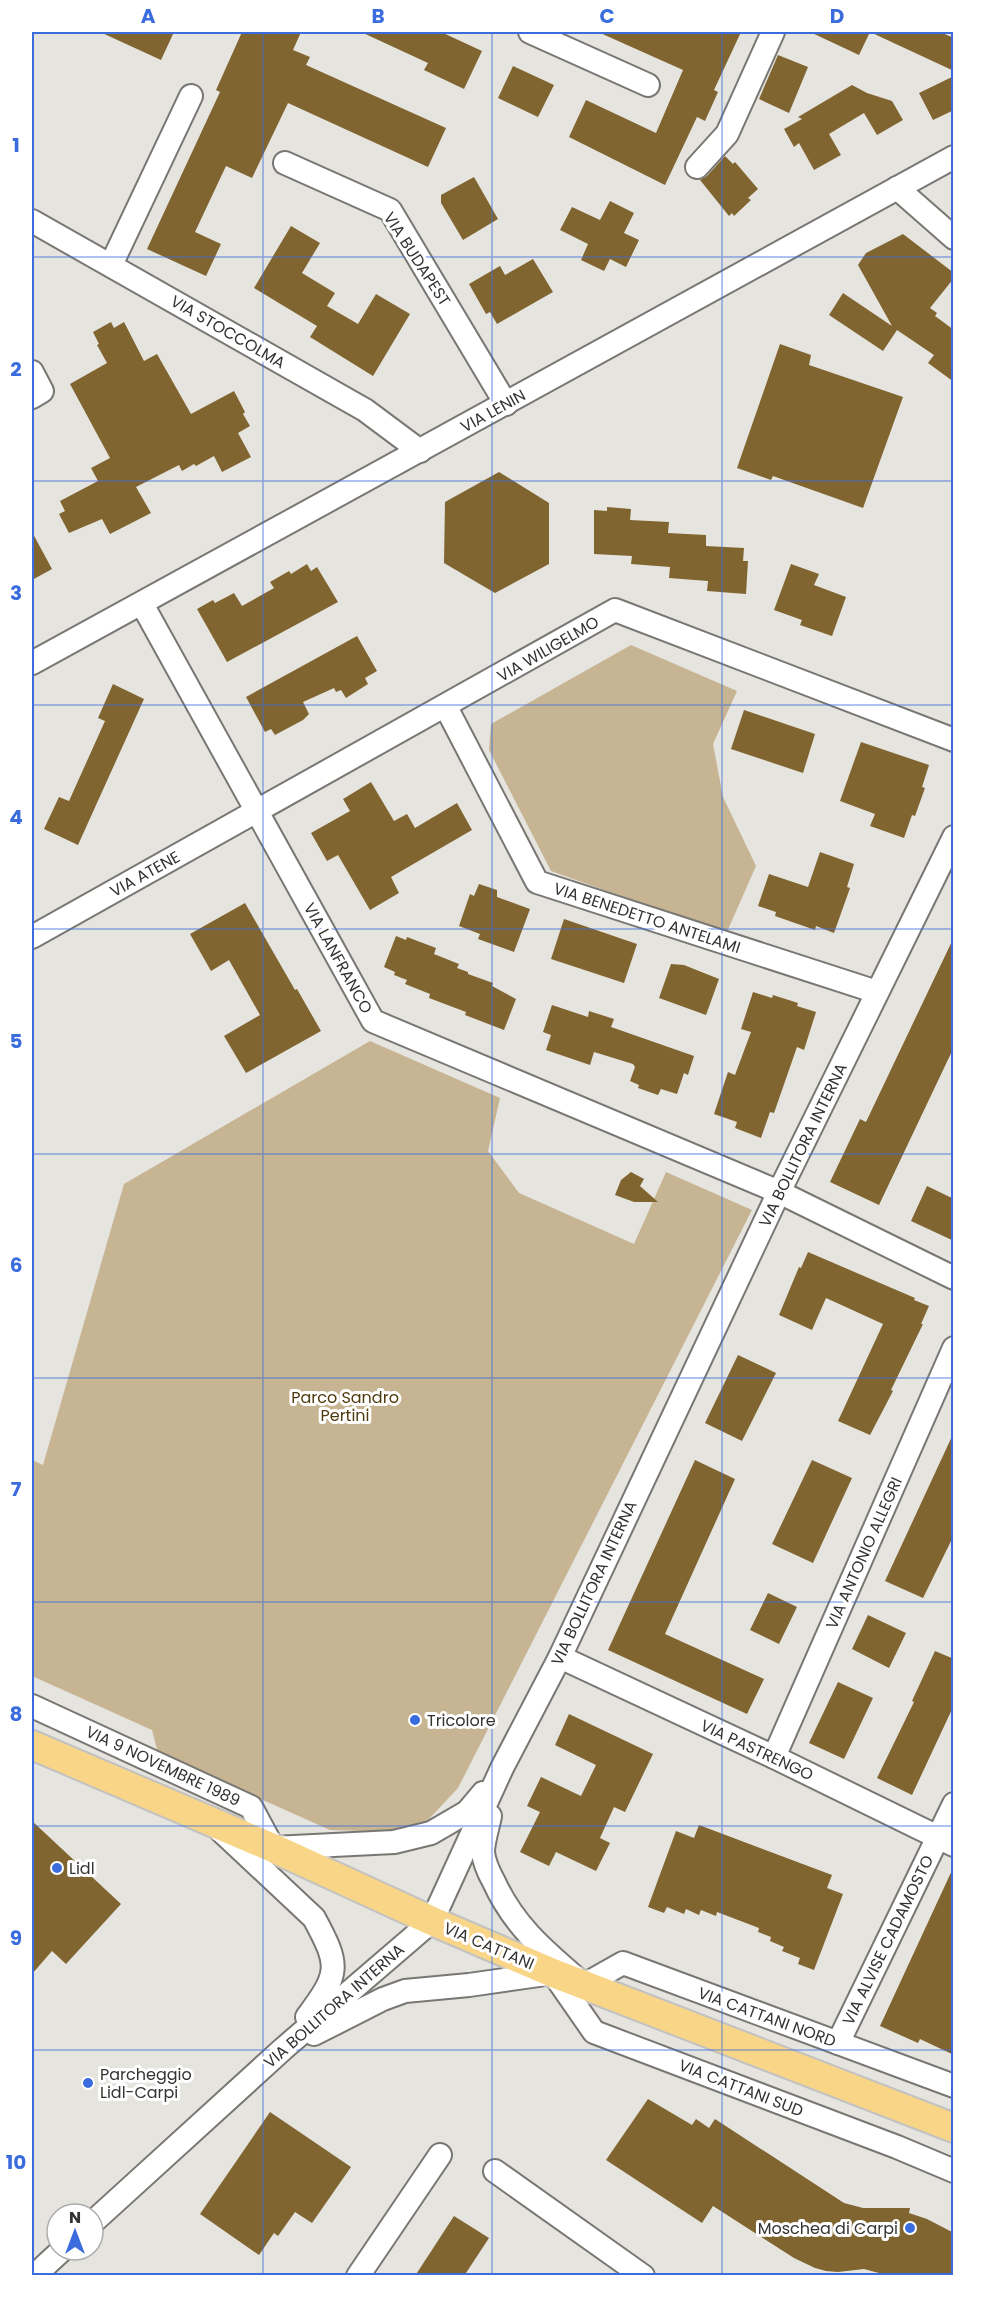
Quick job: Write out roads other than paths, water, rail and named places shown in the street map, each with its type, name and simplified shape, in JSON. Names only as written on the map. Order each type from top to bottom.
[{"type":"main road","name":"VIA CATTANI","points":[[32,1745],[273,1848],[432,1922],[553,1973],[954,2128]]},
{"type":"street","points":[[530,32],[648,85]]},
{"type":"street","points":[[697,167],[727,134],[773,32]]},
{"type":"street","points":[[111,265],[191,96]]},
{"type":"street","name":"VIA LENIN","points":[[32,663],[954,158]]},
{"type":"street","name":"VIA BUDAPEST","points":[[285,163],[390,210],[506,404]]},
{"type":"street","points":[[897,188],[954,238]]},
{"type":"street","name":"VIA STOCCOLMA","points":[[32,221],[365,410],[420,451]]},
{"type":"street","points":[[32,372],[42,391],[32,397]]},
{"type":"street","name":"VIA LANFRANCO","points":[[142,604],[373,1022],[779,1192],[954,1278]]},
{"type":"street","name":"VIA WILIGELMO","points":[[258,811],[615,610],[954,740]]},
{"type":"street","name":"VIA BENEDETTO ANTELAMI","points":[[446,707],[537,882],[877,992]]},
{"type":"street","name":"VIA ATENE","points":[[32,937],[258,811]]},
{"type":"street","name":"VIA BOLLITORA INTERNA","points":[[105,2211],[283,2049],[432,1922],[502,1768],[560,1657],[779,1192],[954,837]]},
{"type":"street","name":"VIA ANTONIO ALLEGRI","points":[[774,1757],[954,1348]]},
{"type":"street","name":"VIA PASTRENGO","points":[[560,1657],[774,1757],[946,1842]]},
{"type":"street","name":"VIA 9 NOVEMBRE 1989","points":[[32,1706],[251,1807],[273,1848]]},
{"type":"street","points":[[273,1848],[394,1842],[431,1833],[467,1812],[502,1768]]},
{"type":"street","points":[[502,1768],[483,1852],[488,1869],[511,1914],[535,1943],[584,1985]]},
{"type":"street","name":"VIA ALVISE CADAMOSTO","points":[[838,2043],[946,1842],[954,1804]]},
{"type":"street","points":[[212,1822],[314,1918],[331,1952],[332,1975],[329,1988],[283,2049]]},
{"type":"street","name":"VIA CATTANI NORD","points":[[584,1985],[623,1963],[954,2086]]},
{"type":"street","points":[[283,2049],[383,1999],[405,1991],[553,1973]]},
{"type":"street","name":"VIA CATTANI SUD","points":[[553,1973],[594,2032],[897,2147],[954,2171]]},
{"type":"street","points":[[358,2276],[440,2155]]},
{"type":"street","points":[[495,2171],[644,2276]]},
{"type":"street","points":[[34,2276],[49,2262]]},
{"type":"place","name":"Tricolore","points":[[415,1720]]},
{"type":"place","name":"Lidl","points":[[57,1868]]},
{"type":"place","name":"Parcheggio Lidl-Carpi","points":[[88,2083]]},
{"type":"place","name":"Moschea di Carpi","points":[[910,2228]]},
{"type":"park label","name":"Parco Sandro Pertini","points":[[345,1406]]}]
